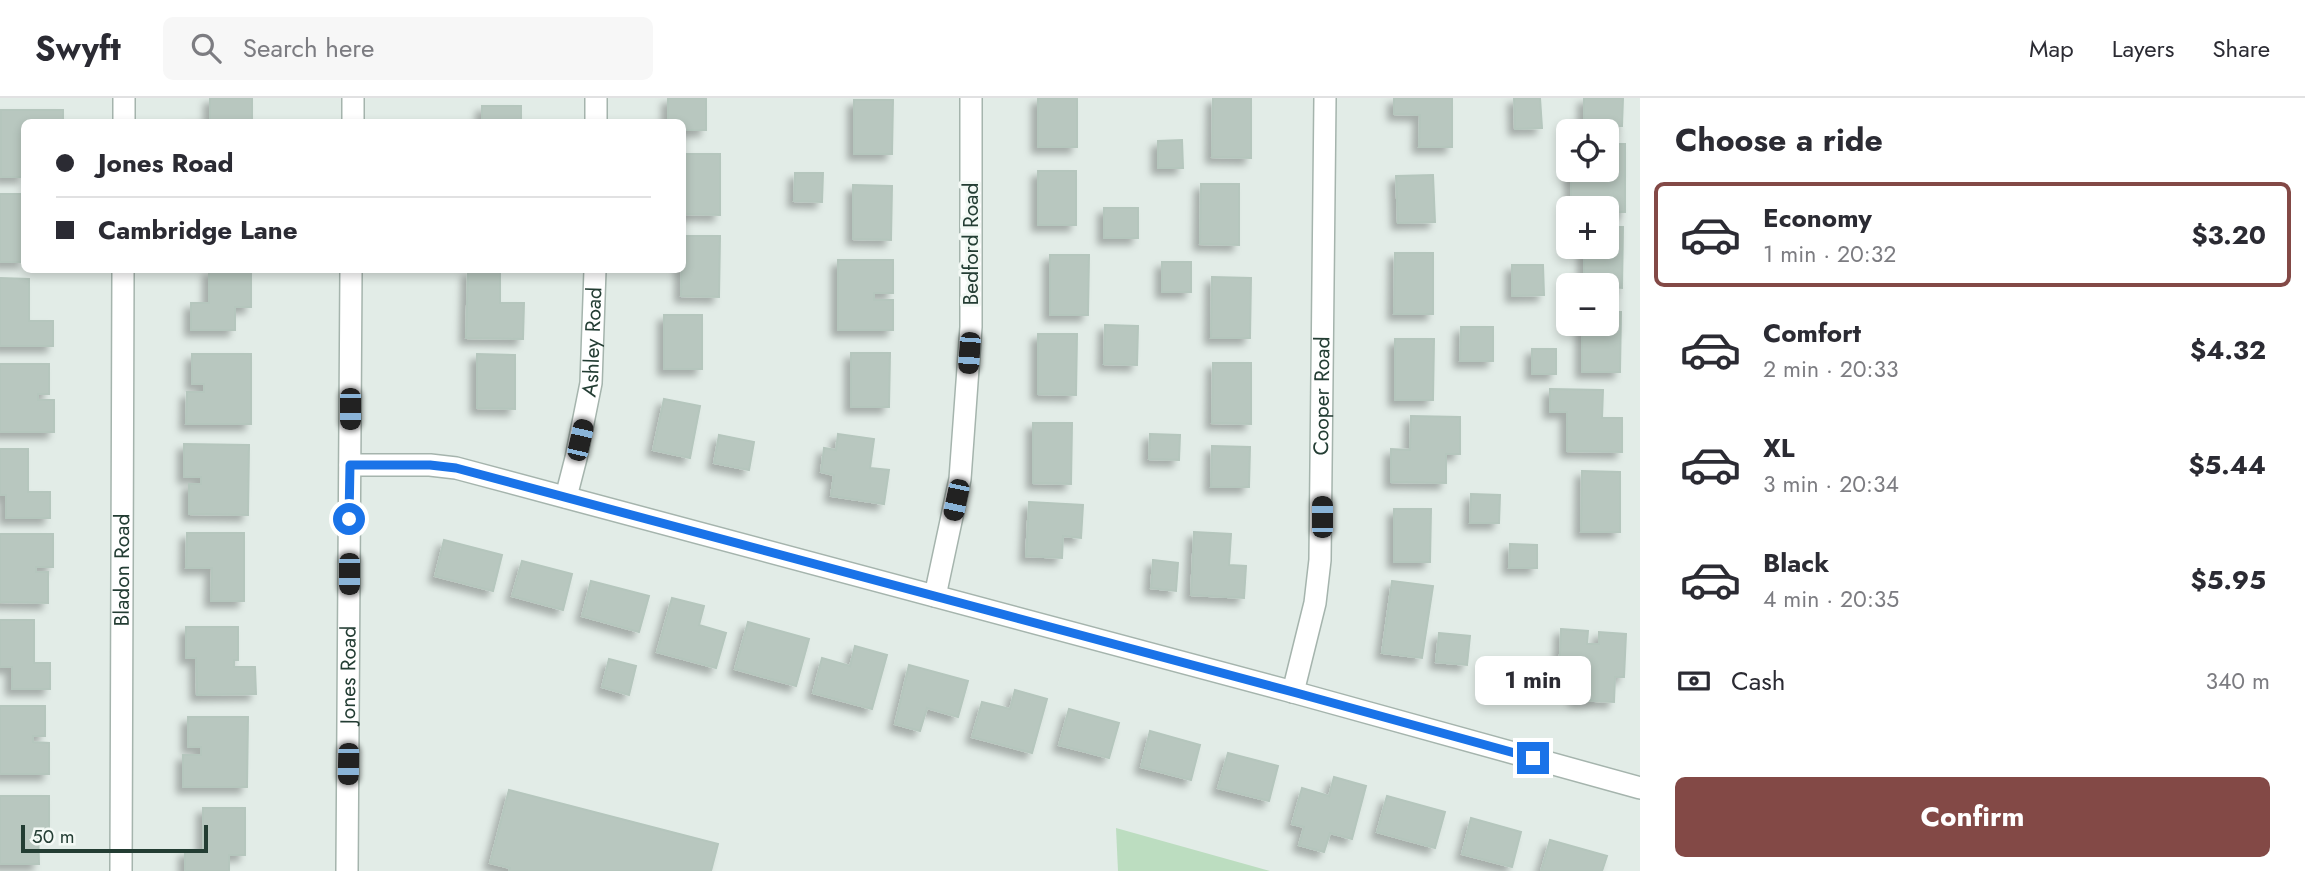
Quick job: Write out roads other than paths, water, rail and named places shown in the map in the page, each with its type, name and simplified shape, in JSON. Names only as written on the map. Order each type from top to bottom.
[{"type":"street","points":[[124,98],[124,119]]},
{"type":"street","points":[[352,119],[353,98]]},
{"type":"street","points":[[596,98],[596,119]]},
{"type":"street","name":"Bedford Road","points":[[935,596],[960,479],[971,327],[971,98]]},
{"type":"street","name":"Cooper Road","points":[[1293,692],[1315,603],[1320,560],[1325,98]]},
{"type":"street","name":"Bladon Road","points":[[121,871],[123,273]]},
{"type":"street","name":"Jones Road","points":[[347,871],[351,273]]},
{"type":"street","name":"Ashley Road","points":[[565,497],[585,422],[592,383],[594,273]]},
{"type":"street","points":[[350,465],[430,465],[456,468],[1293,692],[1640,788]]}]
